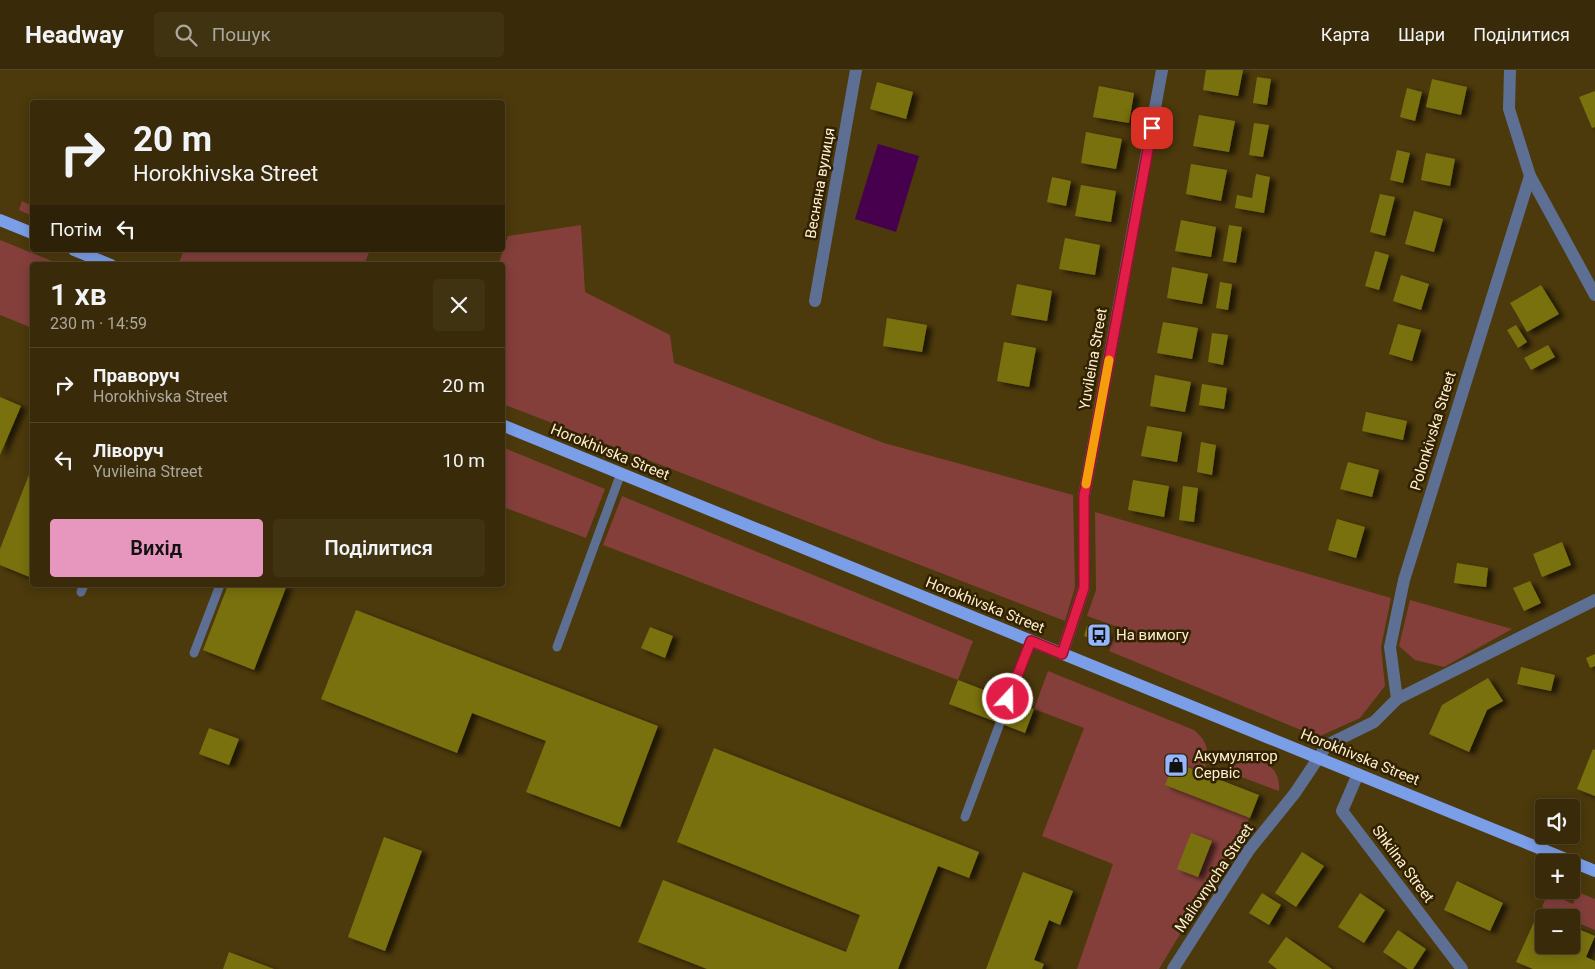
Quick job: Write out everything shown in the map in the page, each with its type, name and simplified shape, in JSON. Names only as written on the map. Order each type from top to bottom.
[{"type":"main road","points":[[0,220],[30,232]]},
{"type":"main road","points":[[79,252],[104,262]]},
{"type":"main road","name":"Horokhivska Street","points":[[505,426],[1595,871]]},
{"type":"street","name":"Весняна вулиця","points":[[816,301],[856,70]]},
{"type":"street","name":"Yuvileina Street","points":[[1062,654],[1084,588],[1084,496],[1162,70]]},
{"type":"street","points":[[1510,70],[1509,108],[1530,176],[1595,295]]},
{"type":"street","name":"Polonkivska Street","points":[[1397,699],[1390,647],[1404,580],[1530,176]]},
{"type":"street","name":"Maliovnycha Street","points":[[1173,969],[1248,850],[1295,792],[1328,745],[1374,722],[1397,699],[1595,600]]},
{"type":"street","name":"Shkilna Street","points":[[1358,774],[1342,811],[1462,969]]},
{"type":"lane","points":[[557,647],[620,473]]},
{"type":"lane","points":[[194,654],[219,587]]},
{"type":"lane","points":[[1008,699],[1031,641]]},
{"type":"lane","points":[[965,816],[1000,723]]},
{"type":"shaded area","points":[[878,144],[919,156],[896,232],[855,219]]},
{"type":"shaded area","points":[[22,201],[30,205],[30,215],[19,210]]},
{"type":"shaded area","points":[[581,225],[585,292],[670,335],[674,363],[884,443],[1073,495],[1075,587],[1065,621],[505,405],[505,262],[499,262],[502,252],[505,252],[508,236]]},
{"type":"shaded area","points":[[0,240],[55,262],[30,262],[30,327],[0,315]]},
{"type":"shaded area","points":[[183,252],[369,252],[365,262],[179,262]]},
{"type":"shaded area","points":[[505,448],[605,489],[586,538],[505,508]]},
{"type":"shaded area","points":[[622,496],[973,641],[958,680],[603,545]]},
{"type":"shaded area","points":[[1095,512],[1391,598],[1381,647],[1385,686],[1360,718],[1318,737],[1109,651],[1118,627],[1087,616],[1096,590]]},
{"type":"shaded area","points":[[1410,600],[1512,629],[1444,667],[1415,660],[1399,646]]},
{"type":"shaded area","points":[[1048,671],[1194,730],[1206,745],[1207,761],[1203,773],[1165,785],[1250,818],[1159,969],[1077,969],[1113,864],[1042,836],[1084,728],[1034,709]]},
{"type":"shaded area","points":[[1250,759],[1262,762],[1272,768],[1278,778],[1279,791],[1228,772],[1238,763]]},
{"type":"shaded area","points":[[1580,893],[1595,899],[1595,930],[1580,924],[1580,909],[1547,909],[1542,907],[1545,899],[1562,899],[1573,904],[1575,899],[1580,899]]},
{"type":"building","points":[[1206,70],[1243,70],[1238,96],[1203,90]]},
{"type":"building","points":[[1257,77],[1271,79],[1267,105],[1253,103]]},
{"type":"building","points":[[1432,79],[1467,87],[1461,115],[1426,107]]},
{"type":"building","points":[[877,82],[913,92],[906,119],[870,109]]},
{"type":"building","points":[[1099,86],[1134,93],[1129,123],[1093,117]]},
{"type":"building","points":[[1407,88],[1422,92],[1415,121],[1400,117]]},
{"type":"building","points":[[1595,91],[1595,127],[1592,128],[1579,97]]},
{"type":"building","points":[[1199,115],[1235,121],[1229,152],[1193,146]]},
{"type":"building","points":[[1254,123],[1269,125],[1263,157],[1249,155]]},
{"type":"building","points":[[1086,132],[1122,139],[1116,169],[1081,163]]},
{"type":"building","points":[[1397,150],[1410,153],[1403,183],[1390,180]]},
{"type":"building","points":[[1426,153],[1455,159],[1450,186],[1421,180]]},
{"type":"building","points":[[1191,164],[1227,170],[1221,201],[1186,194]]},
{"type":"building","points":[[1256,174],[1270,177],[1264,213],[1235,208],[1237,195],[1252,198]]},
{"type":"building","points":[[1052,177],[1071,181],[1066,206],[1047,202]]},
{"type":"building","points":[[1081,185],[1116,191],[1111,222],[1075,216]]},
{"type":"building","points":[[1380,194],[1395,197],[1385,236],[1370,232]]},
{"type":"building","points":[[1414,211],[1443,219],[1434,252],[1405,244]]},
{"type":"building","points":[[1181,220],[1216,227],[1211,257],[1175,251]]},
{"type":"building","points":[[1229,225],[1242,227],[1236,263],[1223,261]]},
{"type":"building","points":[[1065,238],[1100,245],[1095,275],[1059,269]]},
{"type":"building","points":[[1375,251],[1389,255],[1379,290],[1365,286]]},
{"type":"building","points":[[1172,267],[1208,274],[1202,304],[1167,298]]},
{"type":"building","points":[[1401,275],[1429,284],[1421,310],[1393,301]]},
{"type":"building","points":[[1220,282],[1232,284],[1228,310],[1216,308]]},
{"type":"building","points":[[1017,284],[1052,291],[1047,321],[1011,315]]},
{"type":"building","points":[[1541,285],[1559,314],[1527,332],[1510,303]]},
{"type":"building","points":[[887,318],[927,325],[922,352],[883,346]]},
{"type":"building","points":[[1163,322],[1198,328],[1192,359],[1157,353]]},
{"type":"building","points":[[1398,324],[1421,330],[1412,361],[1389,354]]},
{"type":"building","points":[[1516,325],[1527,342],[1518,348],[1507,330]]},
{"type":"building","points":[[1212,333],[1228,335],[1223,365],[1208,362]]},
{"type":"building","points":[[1004,342],[1036,348],[1029,387],[997,381]]},
{"type":"building","points":[[1548,345],[1555,357],[1531,370],[1524,358]]},
{"type":"building","points":[[1155,375],[1191,382],[1185,412],[1150,406]]},
{"type":"building","points":[[1202,384],[1227,388],[1224,409],[1199,405]]},
{"type":"building","points":[[0,397],[21,406],[0,455]]},
{"type":"building","points":[[1366,412],[1407,421],[1403,440],[1362,431]]},
{"type":"building","points":[[1147,426],[1182,432],[1177,462],[1141,456]]},
{"type":"building","points":[[1201,442],[1216,445],[1212,475],[1197,472]]},
{"type":"building","points":[[1348,462],[1379,470],[1372,497],[1340,489]]},
{"type":"building","points":[[30,472],[30,577],[0,565],[0,549]]},
{"type":"building","points":[[1133,480],[1169,486],[1164,517],[1128,510]]},
{"type":"building","points":[[1183,486],[1198,488],[1194,522],[1179,520]]},
{"type":"building","points":[[1337,519],[1365,527],[1356,558],[1328,550]]},
{"type":"building","points":[[1562,542],[1571,565],[1542,577],[1533,554]]},
{"type":"building","points":[[1457,563],[1488,568],[1486,587],[1454,583]]},
{"type":"building","points":[[1530,581],[1541,603],[1524,611],[1513,588]]},
{"type":"building","points":[[227,587],[286,587],[254,670],[203,650]]},
{"type":"building","points":[[356,610],[658,726],[620,827],[526,792],[546,741],[472,713],[457,753],[321,699]]},
{"type":"building","points":[[1087,626],[1108,633],[1105,643],[1084,636]]},
{"type":"building","points":[[650,627],[673,636],[665,658],[641,648]]},
{"type":"building","points":[[1595,654],[1595,666],[1590,668],[1586,658]]},
{"type":"building","points":[[1521,667],[1555,675],[1551,691],[1517,684]]},
{"type":"building","points":[[1488,678],[1503,701],[1487,710],[1469,752],[1429,734],[1442,705]]},
{"type":"building","points":[[958,680],[1034,709],[1025,733],[949,704]]},
{"type":"building","points":[[209,728],[239,739],[229,765],[199,754]]},
{"type":"building","points":[[714,748],[979,852],[969,878],[938,866],[898,969],[707,969],[638,942],[663,880],[846,952],[860,915],[677,842]]},
{"type":"building","points":[[1593,749],[1595,750],[1595,796],[1577,789]]},
{"type":"building","points":[[1174,762],[1259,795],[1250,818],[1165,785]]},
{"type":"building","points":[[1191,833],[1212,841],[1198,877],[1177,869]]},
{"type":"building","points":[[384,837],[422,851],[385,951],[348,937]]},
{"type":"building","points":[[1302,852],[1324,866],[1296,907],[1275,893]]},
{"type":"building","points":[[1023,872],[1073,891],[1060,925],[1049,920],[1034,960],[1044,964],[1042,969],[986,969]]},
{"type":"building","points":[[1457,881],[1503,903],[1490,931],[1444,910]]},
{"type":"building","points":[[1262,893],[1281,905],[1269,925],[1249,913]]},
{"type":"building","points":[[1360,893],[1385,910],[1364,943],[1338,927]]},
{"type":"building","points":[[1535,920],[1535,954],[1580,954],[1580,930],[1595,936],[1586,957],[1595,961],[1595,969],[1533,969],[1516,962]]},
{"type":"building","points":[[1398,930],[1426,949],[1413,969],[1408,969],[1383,952]]},
{"type":"building","points":[[1286,937],[1332,969],[1277,969],[1268,962]]},
{"type":"building","points":[[229,952],[274,969],[223,969]]},
{"type":"slow traffic","points":[[1086,484],[1109,360]]},
{"type":"place","name":"На вимогу","points":[[1099,635]]},
{"type":"place","name":"Акумулятор Сервіс","points":[[1176,765]]},
{"type":"route","points":[[1008,699],[1031,641],[1062,654],[1084,588],[1084,496],[1152,128]]}]
